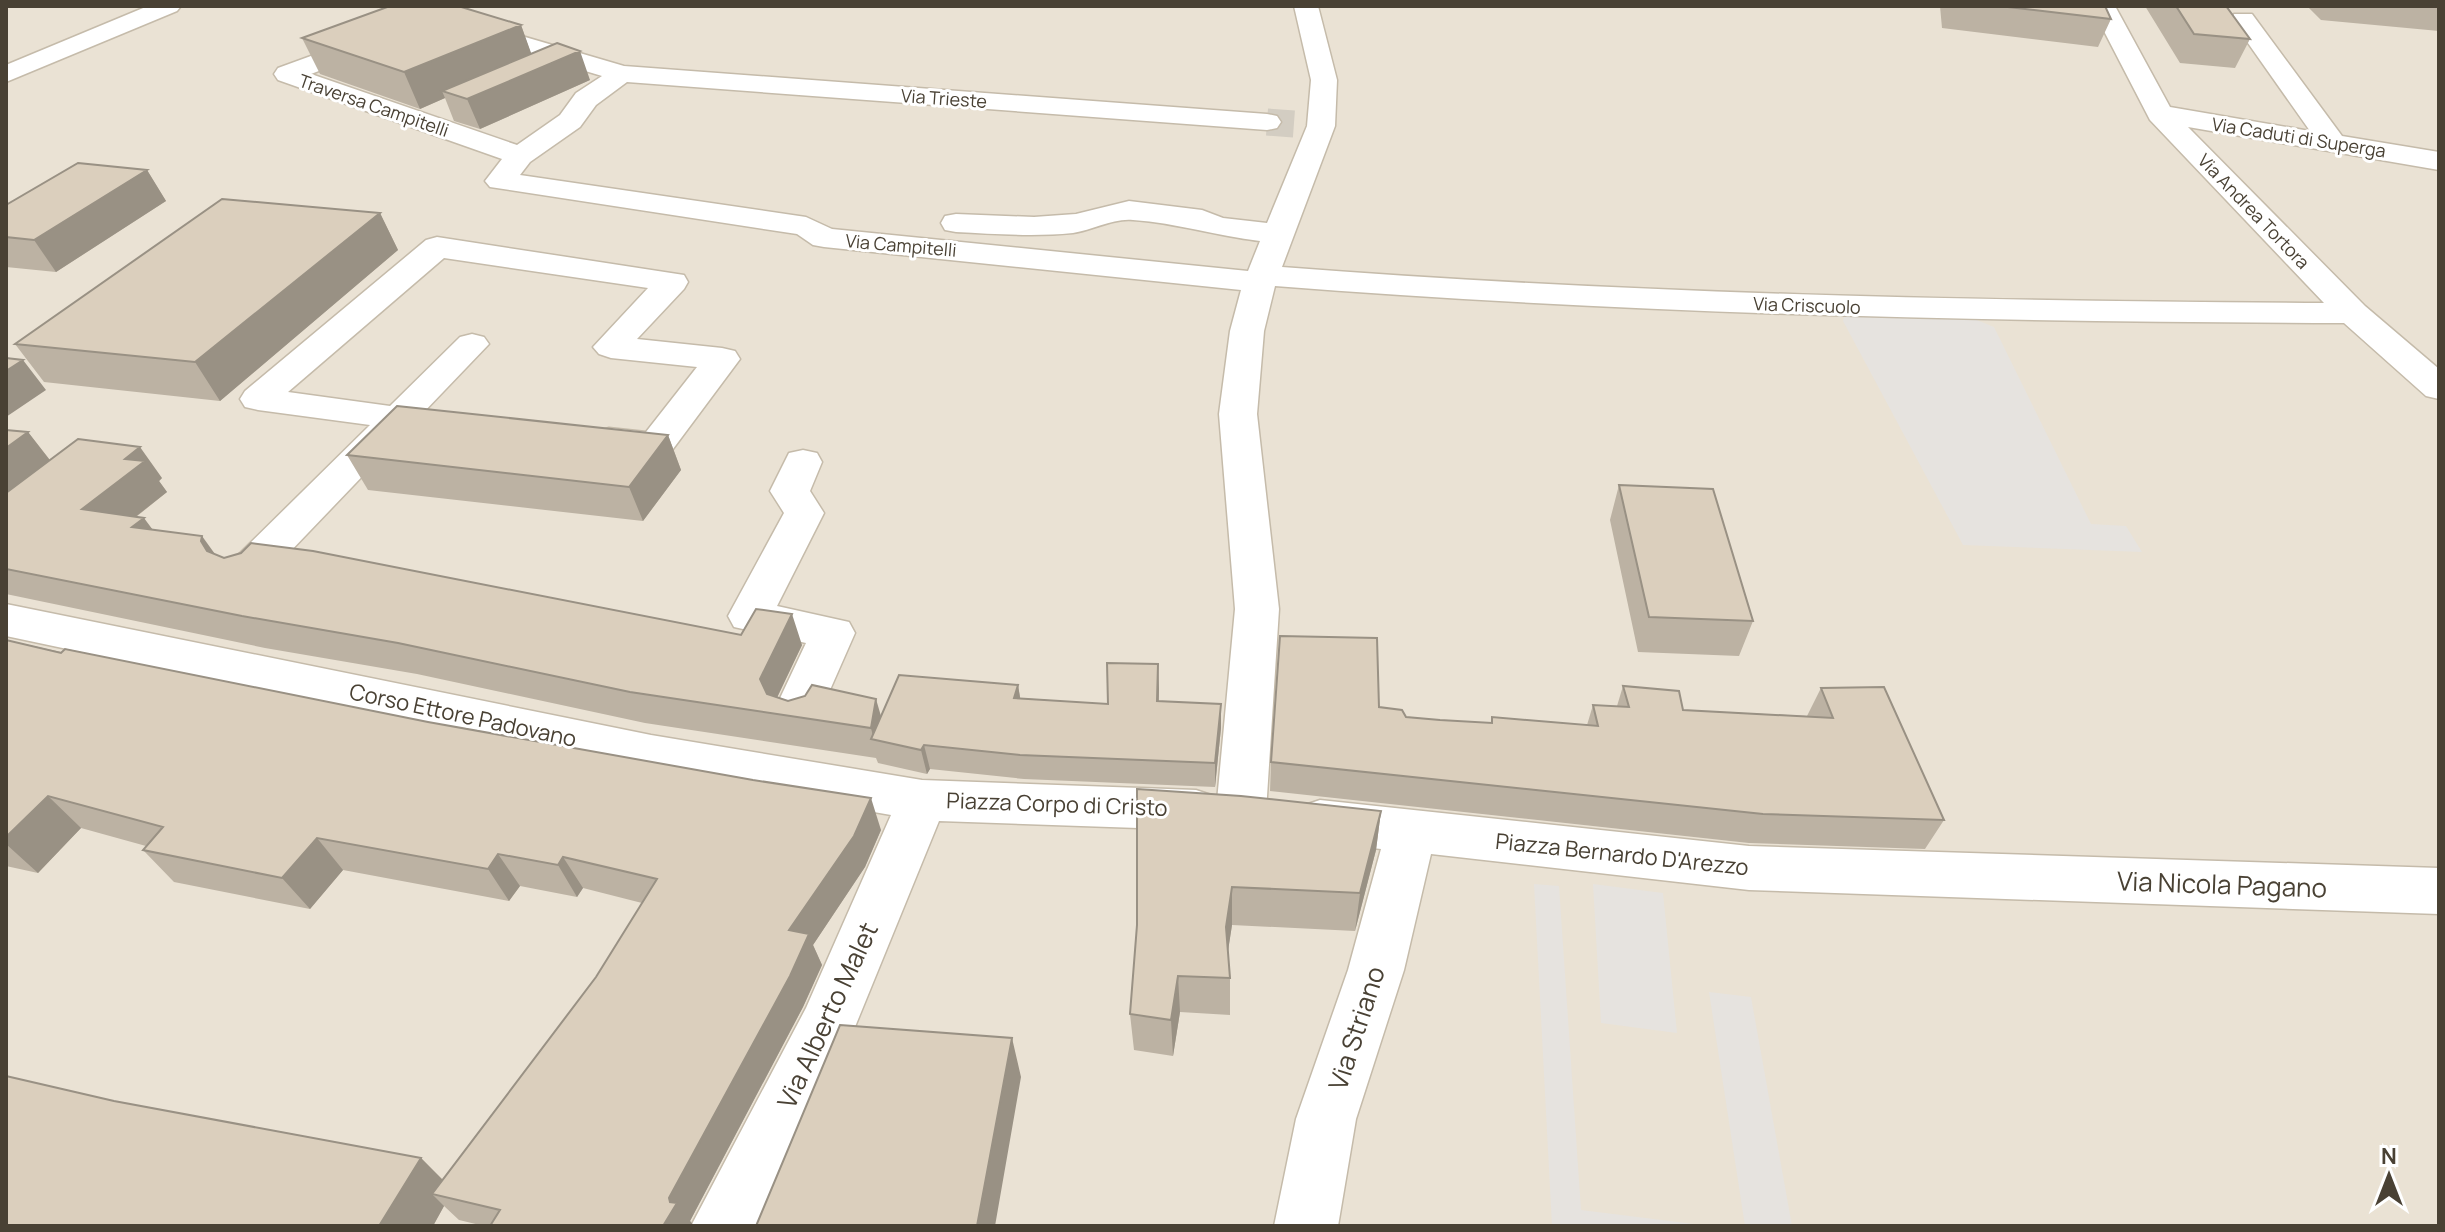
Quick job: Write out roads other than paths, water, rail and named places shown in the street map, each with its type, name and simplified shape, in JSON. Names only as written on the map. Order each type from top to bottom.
[{"type":"street","points":[[6,74],[169,6]]},
{"type":"street","name":"Via Trieste","points":[[394,6],[622,74],[1267,122]]},
{"type":"street","points":[[1241,812],[1257,609],[1238,414],[1247,331],[1261,278],[1321,126],[1324,80],[1306,6]]},
{"type":"street","name":"Via Andrea Tortora","points":[[2103,6],[2160,114],[2353,313],[2439,388]]},
{"type":"street","name":"Traversa Campitelli","points":[[436,18],[287,74],[520,156]]},
{"type":"street","points":[[2243,19],[2331,141]]},
{"type":"street","points":[[530,75],[571,58]]},
{"type":"street","points":[[520,156],[570,121],[586,99],[622,74]]},
{"type":"street","points":[[421,121],[462,104]]},
{"type":"street","name":"Via Caduti di Superga","points":[[2160,114],[2439,161]]},
{"type":"street","name":"Via Campitelli","points":[[520,156],[500,181],[806,226],[824,238],[1261,278]]},
{"type":"street","points":[[910,246],[928,221],[1034,226],[1076,223],[1129,210],[1202,219],[1215,226],[1278,234]]},
{"type":"street","points":[[445,423],[258,399],[437,247],[672,282],[611,347],[722,359],[656,445],[581,437]]},
{"type":"street","name":"Via Criscuolo","points":[[1261,278],[1424,289],[1892,311],[2353,313]]},
{"type":"street","points":[[247,571],[472,344]]},
{"type":"street","points":[[781,742],[833,633],[750,616],[804,513],[790,491],[803,462]]},
{"type":"street","name":"Corso Ettore Padovano","points":[[6,620],[175,641],[651,754],[781,742],[922,800]]},
{"type":"street","name":"Piazza Corpo di Cristo","points":[[922,800],[1114,804],[1241,812]]},
{"type":"street","name":"Via Alberto Malet","points":[[723,1226],[828,1025],[922,800]]},
{"type":"street","name":"Piazza Bernardo D'Arezzo","points":[[1241,812],[1749,868],[2004,876]]},
{"type":"street","name":"Via Striano","points":[[1306,1226],[1326,1119],[1376,970],[1411,831]]},
{"type":"street","name":"Via Nicola Pagano","points":[[2004,876],[2439,891]]},
{"type":"tunnel","points":[[1267,122],[1321,126]]}]
